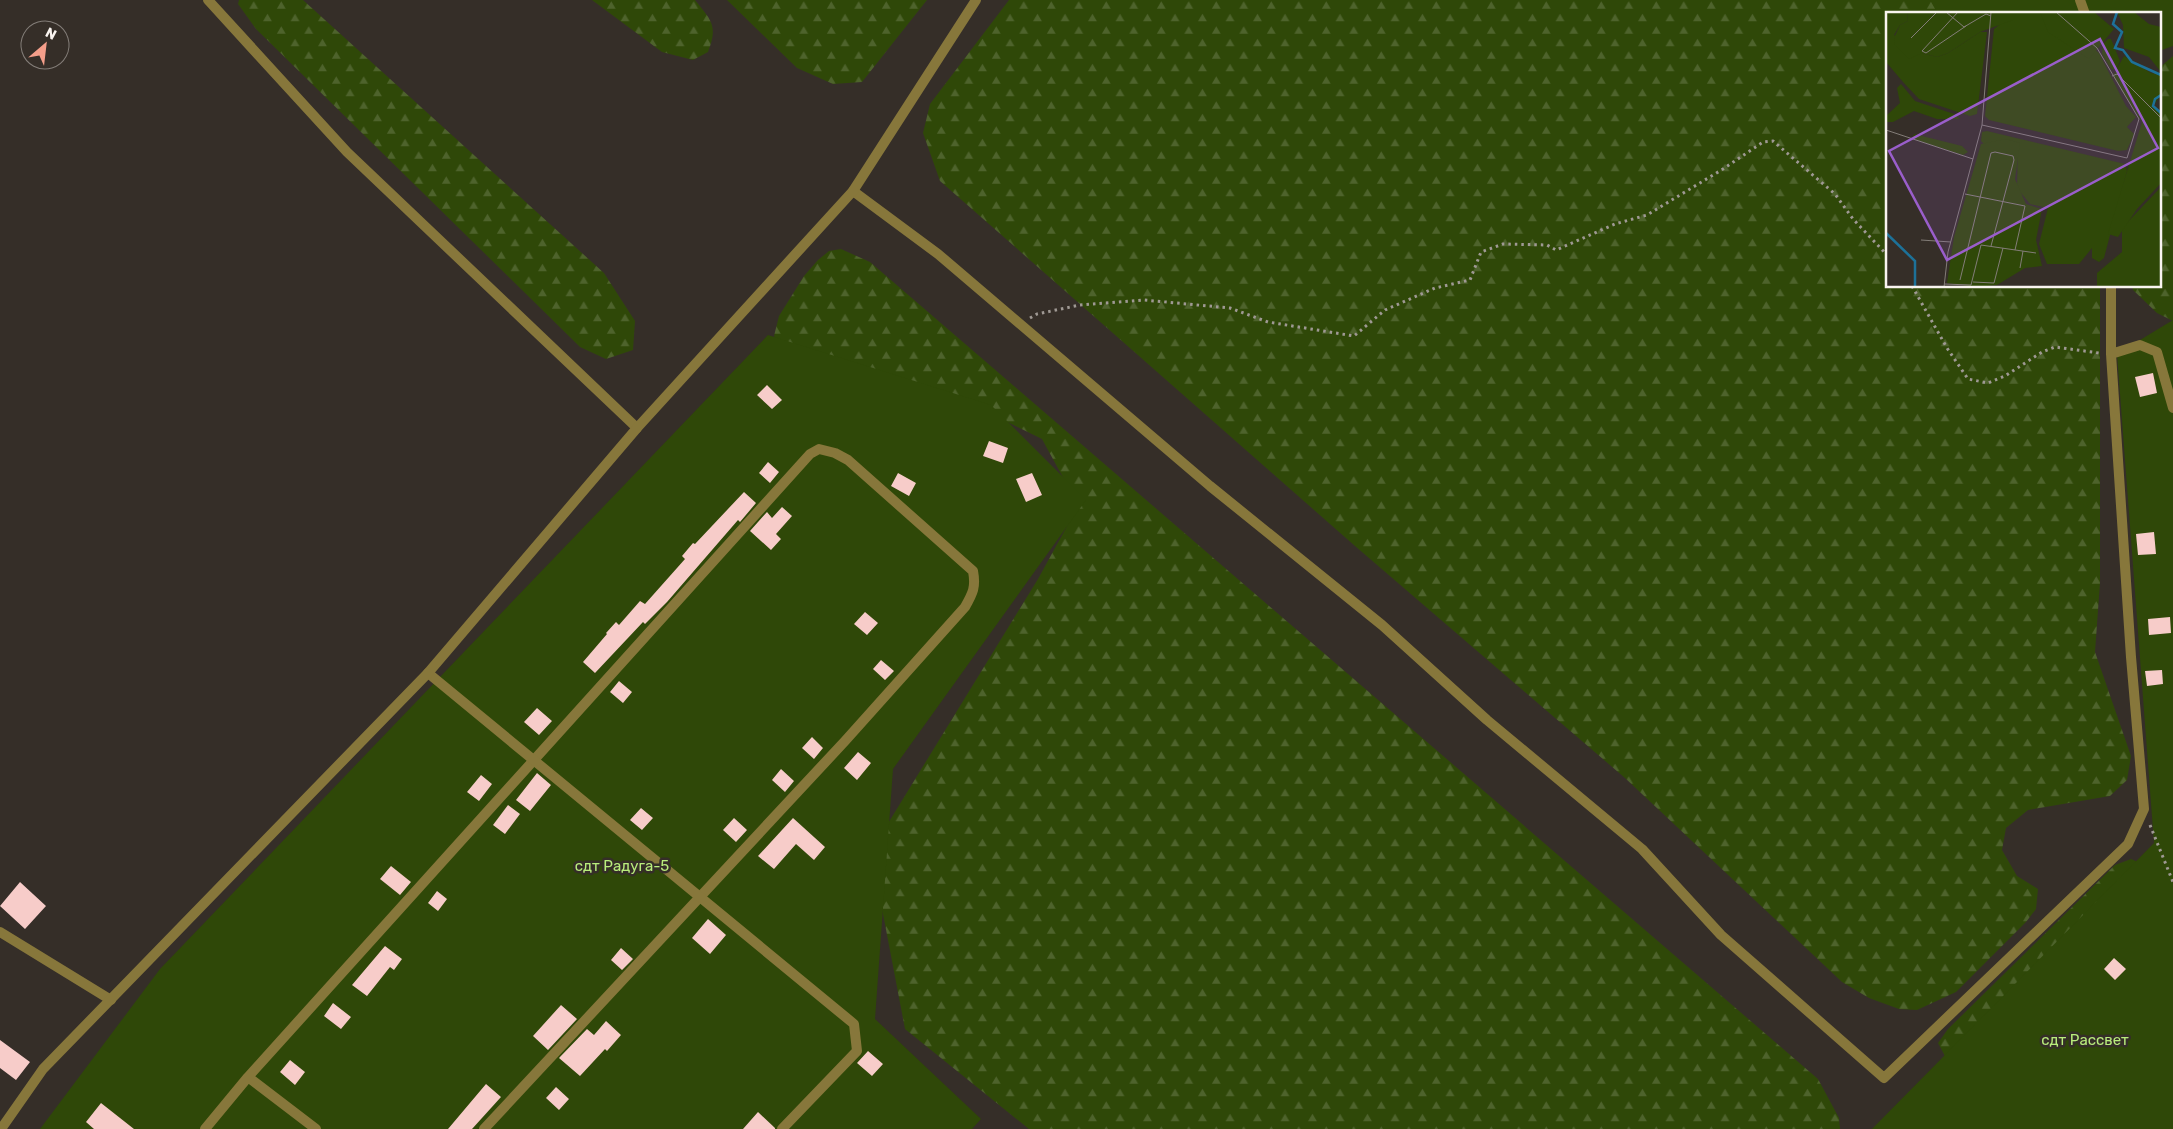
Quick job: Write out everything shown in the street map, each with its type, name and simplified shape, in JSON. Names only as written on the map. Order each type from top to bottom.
[{"type":"street","points":[[208,0],[347,152],[637,428]]},
{"type":"street","points":[[1,1129],[44,1069],[428,674],[637,428],[853,191],[976,0]]},
{"type":"street","points":[[2080,0],[2084,12]]},
{"type":"street","points":[[853,191],[938,254],[1210,486],[1382,624],[1487,720],[1642,849],[1721,934],[1884,1078],[2128,844],[2144,809],[2131,657],[2111,354],[2111,288]]},
{"type":"street","points":[[2111,354],[2140,345],[2157,352],[2173,408]]},
{"type":"street","points":[[205,1129],[248,1077],[532,760],[810,454],[819,449],[835,453],[848,460],[973,571],[975,583],[971,596],[965,607],[879,704],[484,1129]]},
{"type":"street","points":[[428,674],[854,1024],[857,1051],[782,1129]]},
{"type":"street","points":[[0,932],[111,1000]]},
{"type":"street","points":[[248,1077],[316,1129]]},
{"type":"path","points":[[1021,323],[1037,314],[1080,305],[1144,300],[1230,308],[1268,322],[1354,336],[1385,310],[1435,288],[1470,280],[1481,252],[1503,244],[1547,245],[1556,250],[1615,224],[1647,215],[1723,169],[1763,142],[1773,141],[1835,194],[1853,218],[1886,254]]},
{"type":"path","points":[[1913,288],[1947,348],[1968,379],[1988,383],[2005,376],[2042,352],[2055,347],[2111,354]]},
{"type":"path","points":[[2144,809],[2173,882]]},
{"type":"green space","points":[[239,0],[303,0],[604,273],[635,321],[633,350],[606,359],[580,347],[256,29],[238,4]]},
{"type":"green space","points":[[592,0],[695,0],[712,24],[713,36],[708,52],[693,60],[662,52]]},
{"type":"green space","points":[[727,0],[927,0],[862,82],[833,84],[797,68]]},
{"type":"green space","points":[[1009,0],[1947,0],[1953,12],[1886,12],[1886,288],[2100,288],[2100,583],[2095,652],[2131,756],[2127,780],[2110,796],[2028,810],[2006,828],[2002,850],[2017,876],[2038,889],[2036,909],[2026,922],[1956,992],[1917,1010],[1899,1009],[1869,998],[1842,982],[1625,778],[1355,546],[940,181],[923,133],[930,104]]},
{"type":"green space","points":[[1930,0],[2173,0],[2173,46],[2160,51],[2160,12],[1937,12]]},
{"type":"green space","points":[[2173,56],[2173,321],[2157,313],[2132,288],[2160,288],[2160,67]]},
{"type":"green space","points":[[841,249],[870,262],[1818,1079],[1839,1118],[1840,1129],[1029,1129],[905,1029],[871,851],[1038,579],[1071,519],[1072,494],[1042,439],[993,415],[803,388],[774,336],[779,316],[804,276],[818,260],[829,251]]},
{"type":"green space","name":"сдт Рассвет","points":[[2173,320],[2173,1129],[1872,1129],[2154,843],[2117,354]]},
{"type":"green space","name":"сдт Радуга-5","points":[[768,335],[991,405],[1086,500],[893,769],[875,1019],[981,1119],[972,1129],[40,1129],[160,969]]},
{"type":"green space","points":[[2131,859],[2147,866],[1946,1058],[1938,1043],[1948,1029],[2115,865]]},
{"type":"building","points":[[2153,373],[2157,393],[2140,397],[2135,377]]},
{"type":"building","points":[[767,385],[782,400],[772,409],[757,395]]},
{"type":"building","points":[[989,441],[1008,448],[1003,463],[983,456]]},
{"type":"building","points":[[768,462],[779,472],[770,483],[759,473]]},
{"type":"building","points":[[898,473],[916,483],[909,496],[891,486]]},
{"type":"building","points":[[1032,473],[1042,495],[1026,502],[1016,479]]},
{"type":"building","points":[[744,492],[756,503],[740,522],[738,520],[667,602],[645,624],[643,622],[595,673],[583,662],[606,633],[616,622],[619,625],[640,601],[645,604],[685,559],[682,556],[693,543],[695,544]]},
{"type":"building","points":[[782,507],[792,516],[776,534],[781,539],[771,550],[750,531],[767,512],[772,518]]},
{"type":"building","points":[[2154,532],[2156,554],[2138,555],[2136,534]]},
{"type":"building","points":[[865,612],[878,623],[867,635],[854,624]]},
{"type":"building","points":[[2170,617],[2171,633],[2149,635],[2148,619]]},
{"type":"building","points":[[881,660],[894,671],[885,680],[873,669]]},
{"type":"building","points":[[2162,670],[2163,684],[2147,686],[2145,671]]},
{"type":"building","points":[[619,681],[632,692],[623,703],[610,692]]},
{"type":"building","points":[[537,708],[552,721],[539,735],[524,722]]},
{"type":"building","points":[[812,737],[823,748],[814,759],[802,748]]},
{"type":"building","points":[[858,752],[871,763],[857,780],[844,768]]},
{"type":"building","points":[[781,769],[794,781],[785,792],[772,780]]},
{"type":"building","points":[[537,773],[551,785],[530,811],[516,800]]},
{"type":"building","points":[[481,775],[492,784],[479,801],[467,792]]},
{"type":"building","points":[[508,805],[520,814],[505,834],[493,825]]},
{"type":"building","points":[[641,808],[653,818],[642,830],[630,820]]},
{"type":"building","points":[[734,818],[747,830],[736,842],[723,830]]},
{"type":"building","points":[[793,818],[825,847],[814,860],[796,844],[774,869],[758,856]]},
{"type":"building","points":[[391,866],[411,882],[400,895],[380,879]]},
{"type":"building","points":[[20,882],[46,906],[25,929],[0,906]]},
{"type":"building","points":[[437,891],[447,899],[438,911],[428,903]]},
{"type":"building","points":[[708,919],[726,935],[710,954],[692,938]]},
{"type":"building","points":[[385,946],[402,959],[394,970],[390,967],[367,996],[352,985]]},
{"type":"building","points":[[621,948],[633,959],[622,970],[611,960]]},
{"type":"building","points":[[2114,958],[2126,969],[2115,980],[2104,969]]},
{"type":"building","points":[[333,1003],[351,1017],[341,1029],[324,1016]]},
{"type":"building","points":[[561,1005],[577,1019],[548,1050],[533,1036]]},
{"type":"building","points":[[606,1021],[621,1035],[580,1076],[559,1058],[587,1029],[594,1035]]},
{"type":"building","points":[[0,1040],[30,1062],[16,1080],[0,1068]]},
{"type":"building","points":[[868,1051],[883,1064],[872,1076],[857,1063]]},
{"type":"building","points":[[290,1060],[305,1072],[295,1085],[280,1072]]},
{"type":"building","points":[[486,1084],[501,1097],[472,1129],[448,1129]]},
{"type":"building","points":[[556,1087],[569,1099],[559,1110],[546,1098]]},
{"type":"building","points":[[101,1103],[134,1129],[94,1129],[86,1122]]},
{"type":"building","points":[[758,1112],[775,1128],[775,1129],[743,1129]]}]
